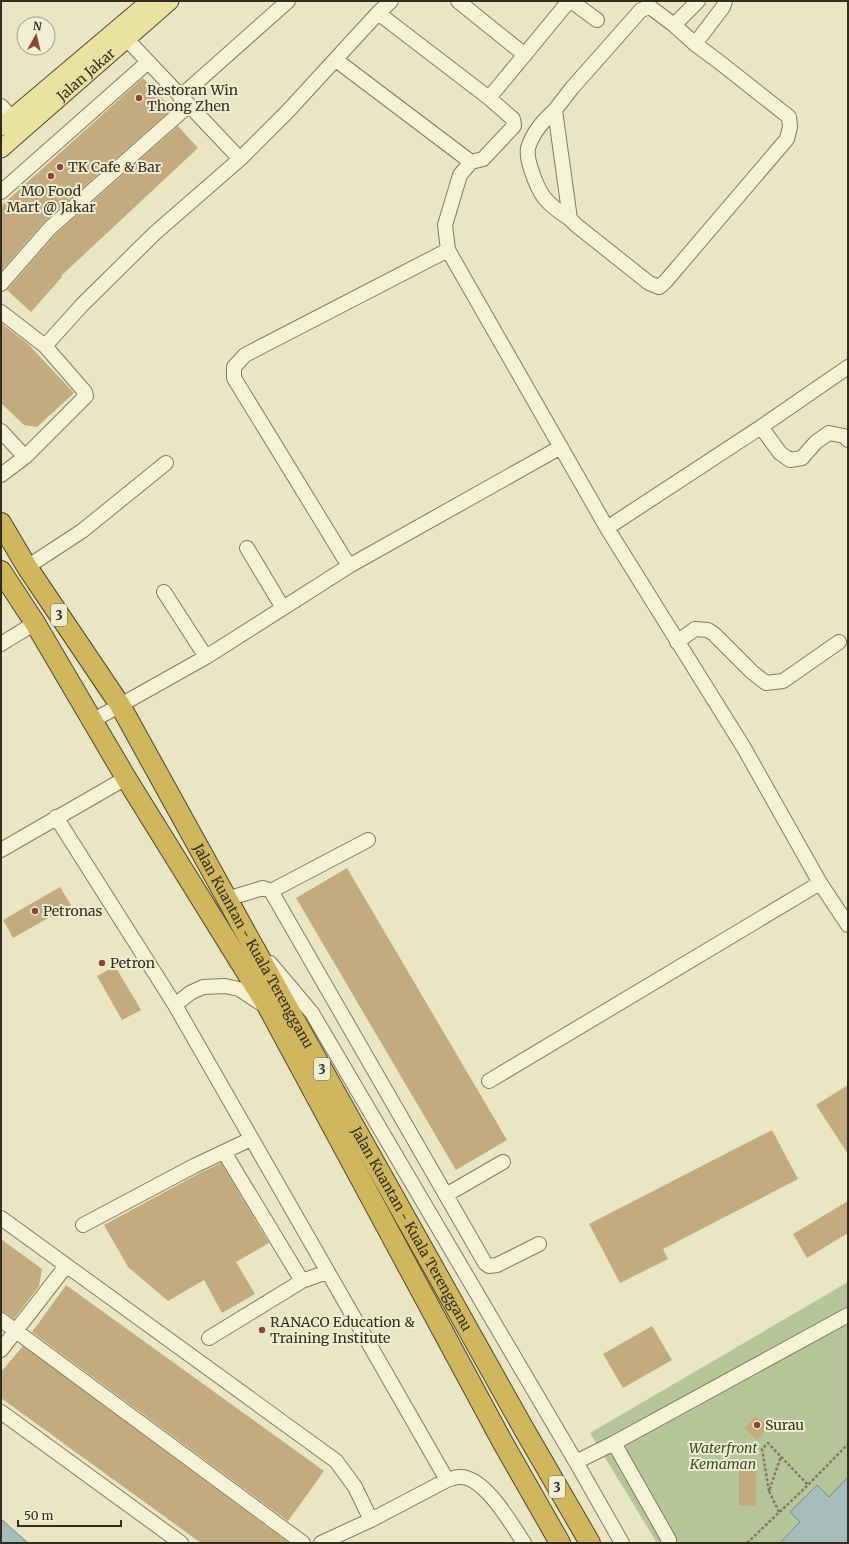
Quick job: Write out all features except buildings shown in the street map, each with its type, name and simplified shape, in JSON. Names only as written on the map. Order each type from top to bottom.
[{"type":"highway","name":"Jalan Kuantan - Kuala Terengganu","points":[[1,524],[27,567],[120,705],[525,1432],[590,1543]]},
{"type":"highway","name":"Jalan Kuantan - Kuala Terengganu","points":[[1,571],[35,623],[126,778],[268,1008],[504,1443],[560,1543]]},
{"type":"main road","name":"Jalan Jakar","points":[[1,148],[122,34],[150,1]]},
{"type":"main road","name":"Jalan Jakar","points":[[4,117],[170,1]]},
{"type":"street","points":[[1,284],[50,228],[288,1]]},
{"type":"street","points":[[45,346],[82,306],[155,233],[240,159],[288,111],[378,13],[391,1]]},
{"type":"street","points":[[458,1],[526,55]]},
{"type":"street","points":[[490,98],[570,1],[597,20]]},
{"type":"street","points":[[674,25],[692,5],[698,1]]},
{"type":"street","points":[[695,44],[723,7],[725,1]]},
{"type":"street","points":[[650,7],[674,25],[695,44],[724,65],[789,117],[790,127],[788,139],[665,282],[659,287],[649,283],[570,219],[552,208],[538,189],[529,162],[528,149],[540,124],[555,110],[572,88],[641,10],[650,7]]},
{"type":"street","points":[[378,13],[490,98],[513,119],[514,126],[483,159],[471,162],[460,175],[445,225],[448,250],[607,528],[744,748],[820,883],[848,925]]},
{"type":"street","points":[[122,34],[240,159]]},
{"type":"street","points":[[336,60],[471,162]]},
{"type":"street","points":[[1,192],[148,62]]},
{"type":"street","points":[[555,110],[570,219]]},
{"type":"street","points":[[349,566],[234,378],[234,367],[245,354],[448,250]]},
{"type":"street","points":[[1,312],[45,346],[85,392],[86,396],[25,457],[1,476]]},
{"type":"street","points":[[607,528],[761,427],[848,367]]},
{"type":"street","points":[[761,427],[780,453],[790,460],[802,458],[816,442],[829,433],[844,436],[848,440]]},
{"type":"street","points":[[1,431],[25,457]]},
{"type":"street","points":[[92,721],[206,658],[349,566],[561,447]]},
{"type":"street","points":[[27,567],[82,531],[166,463]]},
{"type":"street","points":[[247,548],[283,608]]},
{"type":"street","points":[[164,592],[206,658]]},
{"type":"street","points":[[3,639],[35,623]]},
{"type":"street","points":[[677,642],[695,629],[708,630],[714,634],[752,672],[766,683],[783,681],[839,642]]},
{"type":"street","points":[[1,850],[126,778]]},
{"type":"street","points":[[56,817],[175,1005],[447,1480]]},
{"type":"street","points":[[271,891],[368,840]]},
{"type":"street","points":[[489,1081],[820,883]]},
{"type":"street","points":[[228,899],[263,888],[271,891],[485,1263],[489,1266],[497,1265],[539,1244]]},
{"type":"street","points":[[247,935],[312,1013],[622,1543]]},
{"type":"street","points":[[175,1005],[190,993],[203,987],[224,986],[239,989],[268,1008]]},
{"type":"street","points":[[83,1225],[194,1166],[251,1139]]},
{"type":"street","points":[[224,1152],[302,1281]]},
{"type":"street","points":[[446,1195],[503,1162]]},
{"type":"street","points":[[1,1218],[336,1461],[355,1487],[371,1520]]},
{"type":"street","points":[[1,1350],[66,1266]]},
{"type":"street","points":[[209,1338],[302,1281],[327,1272]]},
{"type":"street","points":[[576,1462],[614,1443],[848,1315]]},
{"type":"street","points":[[1,1320],[303,1543]]},
{"type":"street","points":[[1,1412],[181,1543]]},
{"type":"street","points":[[614,1443],[669,1540],[668,1543]]},
{"type":"street","points":[[321,1543],[371,1520],[447,1480],[459,1477],[468,1478],[486,1491],[497,1502],[524,1543]]},
{"type":"path","points":[[779,1512],[769,1491],[762,1448],[768,1443],[808,1485]]},
{"type":"path","points":[[747,1543],[808,1485],[848,1444]]},
{"type":"path","points":[[769,1491],[781,1456]]},
{"type":"green space","name":"Waterfront Kemaman","points":[[848,1282],[848,1477],[829,1498],[816,1485],[790,1512],[800,1522],[780,1543],[761,1543],[759,1541],[758,1543],[657,1543],[590,1433]]},
{"type":"water","points":[[848,1477],[848,1543],[780,1543],[800,1522],[790,1512],[817,1485],[829,1497]]},
{"type":"water","points":[[1,1519],[28,1543],[1,1543]]},
{"type":"place","name":"Restoran Win Thong Zhen","points":[[139,98]]},
{"type":"place","name":"TK Cafe & Bar","points":[[60,167]]},
{"type":"place","name":"MO Food Mart @ Jakar","points":[[51,176]]},
{"type":"place","name":"Petronas","points":[[35,911]]},
{"type":"place","name":"Petron","points":[[102,963]]},
{"type":"place","name":"RANACO Education & Training Institute","points":[[262,1330]]},
{"type":"place","name":"Surau","points":[[757,1425]]}]
